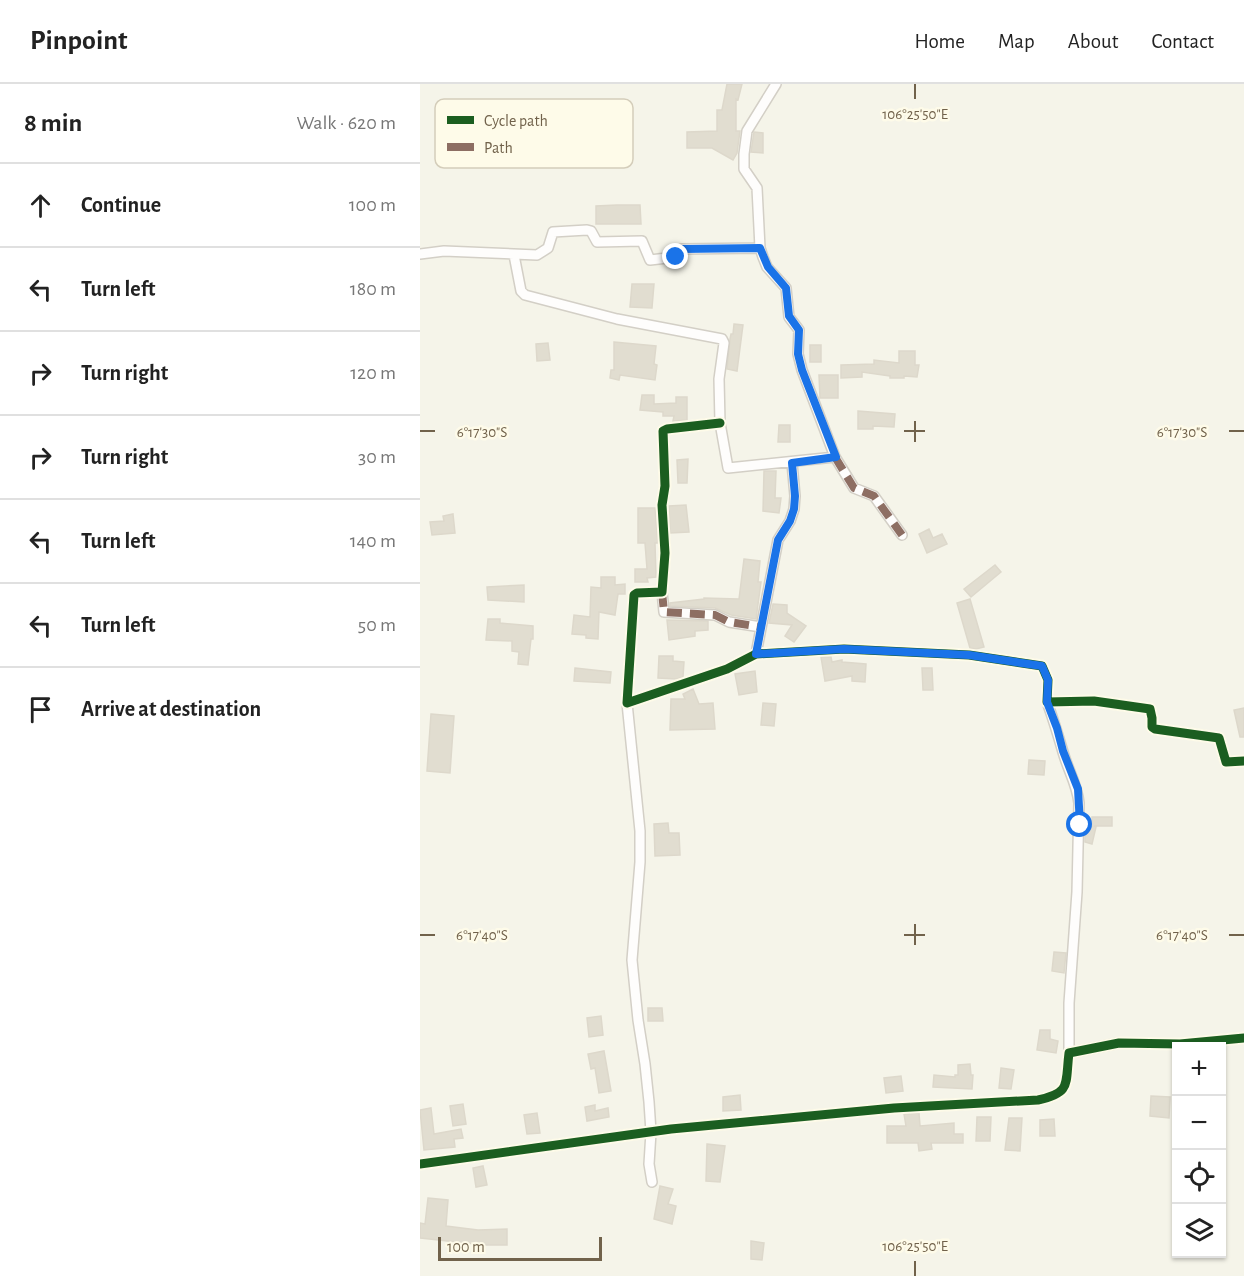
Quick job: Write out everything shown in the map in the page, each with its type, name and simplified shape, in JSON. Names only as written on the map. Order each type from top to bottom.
[{"type":"street","points":[[776,84],[750,125],[744,154],[744,170],[757,188],[760,248],[768,267],[786,288],[789,316],[799,330],[798,354],[802,370],[836,457],[854,488],[874,496],[902,535]]},
{"type":"street","points":[[420,254],[444,251],[538,255],[548,248],[555,231],[588,230],[597,242],[642,241],[650,260],[676,257],[682,249],[760,248]]},
{"type":"street","points":[[514,255],[521,291],[525,295],[617,319],[722,339],[724,345],[719,379],[720,423],[728,468],[836,457]]},
{"type":"street","points":[[720,423],[663,431],[665,486],[662,505],[664,554],[662,592],[664,612],[712,615],[729,622],[761,627]]},
{"type":"street","points":[[756,654],[778,540],[790,521],[794,509],[792,463]]},
{"type":"street","points":[[652,1182],[649,1164],[651,1132],[645,1064],[632,960],[640,862],[640,831],[627,703],[634,595],[662,592]]},
{"type":"street","points":[[420,1164],[651,1132],[894,1108],[1038,1101],[1056,1096],[1064,1089],[1069,1053],[1069,1003],[1077,892],[1079,803],[1078,789],[1047,702],[1048,680],[1042,666],[969,655],[844,649],[756,654],[727,669],[627,703]]},
{"type":"street","points":[[1047,702],[1094,701],[1150,709],[1152,727],[1159,730],[1188,732],[1219,738],[1226,762],[1244,761]]},
{"type":"street","points":[[1069,1053],[1119,1043],[1180,1044],[1244,1038]]},
{"type":"building","points":[[727,84],[742,84],[738,100],[736,99],[736,131],[740,131],[737,153],[733,160],[712,148],[687,148],[687,132],[717,131],[717,110],[722,110]]},
{"type":"building","points":[[754,132],[763,133],[763,153],[751,152]]},
{"type":"building","points":[[640,205],[641,224],[596,224],[596,206]]},
{"type":"building","points":[[632,284],[654,284],[652,308],[630,307]]},
{"type":"building","points":[[734,324],[743,325],[737,371],[727,369]]},
{"type":"building","points":[[614,342],[656,346],[655,380],[620,375],[619,380],[610,378],[611,370],[614,370]]},
{"type":"building","points":[[548,343],[550,360],[537,361],[536,344]]},
{"type":"building","points":[[810,345],[821,345],[821,362],[810,362]]},
{"type":"building","points":[[899,351],[915,351],[915,365],[919,365],[917,377],[890,378],[890,376],[862,372],[862,377],[841,378],[841,365],[874,364],[874,360],[899,363]]},
{"type":"building","points":[[819,375],[838,375],[838,398],[820,398]]},
{"type":"building","points":[[642,395],[654,395],[654,404],[676,403],[676,397],[687,397],[687,420],[673,421],[674,416],[663,416],[663,412],[640,410]]},
{"type":"building","points":[[858,411],[895,414],[894,427],[873,426],[873,429],[858,429]]},
{"type":"building","points":[[779,425],[790,425],[790,442],[778,442]]},
{"type":"building","points":[[688,459],[687,483],[678,483],[677,460]]},
{"type":"building","points":[[764,471],[776,471],[775,498],[781,498],[779,513],[763,511]]},
{"type":"building","points":[[686,505],[689,532],[670,533],[669,506]]},
{"type":"building","points":[[638,508],[655,508],[658,543],[655,543],[656,577],[647,578],[648,582],[635,582],[635,569],[647,569],[645,543],[638,543]]},
{"type":"building","points":[[453,514],[455,533],[432,535],[430,522],[444,521],[443,516]]},
{"type":"building","points":[[929,529],[933,538],[942,534],[947,544],[927,553],[919,534]]},
{"type":"building","points":[[744,559],[760,561],[758,582],[761,582],[756,619],[731,615],[715,608],[670,606],[670,603],[704,598],[739,599]]},
{"type":"building","points":[[995,565],[1001,572],[971,597],[964,589]]},
{"type":"building","points":[[601,577],[615,577],[615,585],[625,584],[625,594],[618,594],[615,615],[599,612],[598,639],[572,634],[574,615],[590,617],[591,587],[601,588]]},
{"type":"building","points":[[524,585],[524,602],[488,600],[487,587]]},
{"type":"building","points":[[970,599],[984,647],[976,649],[970,648],[957,603]]},
{"type":"building","points":[[773,604],[787,605],[787,613],[806,626],[794,642],[785,636],[792,625],[769,623]]},
{"type":"building","points":[[488,619],[500,619],[500,623],[533,626],[528,665],[518,664],[519,652],[512,651],[512,641],[486,640]]},
{"type":"building","points":[[667,620],[708,621],[708,630],[695,631],[695,636],[669,640]]},
{"type":"building","points":[[659,656],[673,656],[673,661],[684,662],[683,677],[658,678]]},
{"type":"building","points":[[821,657],[831,657],[832,662],[842,660],[842,662],[866,664],[865,682],[852,681],[852,676],[825,681]]},
{"type":"building","points":[[575,668],[611,672],[610,683],[574,681]]},
{"type":"building","points":[[922,668],[932,668],[933,690],[923,690]]},
{"type":"building","points":[[755,671],[757,692],[739,695],[735,674]]},
{"type":"building","points":[[693,689],[699,704],[713,703],[715,729],[670,730],[671,699],[685,699],[683,694]]},
{"type":"building","points":[[763,703],[776,704],[774,726],[761,725]]},
{"type":"building","points":[[1244,708],[1244,737],[1240,737],[1234,710]]},
{"type":"building","points":[[431,714],[454,716],[450,773],[427,771]]},
{"type":"building","points":[[1029,760],[1045,761],[1044,775],[1028,774]]},
{"type":"building","points":[[1092,817],[1112,817],[1112,826],[1094,826],[1096,827],[1092,844],[1085,842],[1085,827],[1086,824],[1092,826]]},
{"type":"building","points":[[668,823],[669,833],[679,833],[680,855],[655,856],[654,824]]},
{"type":"building","points":[[1054,952],[1066,953],[1064,973],[1052,971]]},
{"type":"building","points":[[648,1008],[662,1008],[663,1021],[648,1021]]},
{"type":"building","points":[[601,1016],[603,1035],[589,1037],[587,1018]]},
{"type":"building","points":[[1040,1030],[1050,1030],[1050,1039],[1058,1041],[1056,1053],[1037,1050]]},
{"type":"building","points":[[604,1051],[611,1091],[599,1093],[595,1068],[591,1069],[588,1054]]},
{"type":"building","points":[[970,1064],[971,1075],[973,1075],[972,1089],[933,1087],[934,1075],[955,1077],[958,1075],[958,1065]]},
{"type":"building","points":[[1001,1068],[1014,1070],[1011,1089],[999,1088]]},
{"type":"building","points":[[901,1076],[903,1091],[886,1093],[884,1078]]},
{"type":"building","points":[[740,1095],[741,1110],[723,1111],[723,1097]]},
{"type":"building","points":[[1151,1096],[1170,1097],[1169,1118],[1150,1116]]},
{"type":"building","points":[[463,1104],[466,1124],[453,1126],[450,1106]]},
{"type":"building","points":[[595,1105],[595,1111],[608,1108],[609,1117],[587,1121],[585,1107]]},
{"type":"building","points":[[431,1108],[434,1134],[461,1129],[463,1138],[454,1139],[455,1147],[424,1150],[420,1110]]},
{"type":"building","points":[[537,1113],[540,1133],[527,1134],[524,1115]]},
{"type":"building","points":[[919,1113],[920,1126],[954,1123],[954,1134],[963,1134],[963,1143],[931,1143],[932,1149],[919,1151],[918,1143],[887,1143],[887,1126],[906,1126],[904,1114]]},
{"type":"building","points":[[977,1117],[991,1117],[990,1141],[976,1141]]},
{"type":"building","points":[[1009,1118],[1022,1118],[1020,1151],[1005,1150]]},
{"type":"building","points":[[1054,1119],[1055,1136],[1040,1136],[1040,1120]]},
{"type":"building","points":[[707,1144],[725,1146],[720,1182],[706,1181]]},
{"type":"building","points":[[483,1166],[487,1185],[476,1187],[473,1168]]},
{"type":"building","points":[[660,1186],[673,1189],[668,1204],[676,1206],[672,1224],[654,1219]]},
{"type":"building","points":[[428,1198],[448,1200],[446,1226],[478,1230],[507,1229],[507,1245],[484,1245],[420,1238],[420,1223],[425,1224]]},
{"type":"building","points":[[751,1241],[764,1243],[762,1260],[751,1259]]},
{"type":"marked path","points":[[835,457],[854,488],[874,496],[902,535]]},
{"type":"marked path","points":[[662,592],[664,612],[715,615],[729,622],[761,627]]},
{"type":"cycle path","points":[[720,423],[663,431],[665,486],[662,505],[665,553],[662,592],[634,595],[627,703],[727,669],[756,654],[844,649],[969,655],[1042,666],[1048,680],[1047,702],[1094,701],[1150,709],[1152,727],[1155,729],[1219,738],[1226,762],[1244,761]]},
{"type":"cycle path","points":[[420,1164],[671,1129],[894,1108],[1038,1100],[1057,1094],[1065,1086],[1069,1053],[1119,1043],[1180,1044],[1244,1038]]},
{"type":"route","points":[[676,257],[681,249],[760,248],[768,267],[786,288],[789,316],[799,330],[798,354],[802,370],[836,457],[792,463],[794,509],[790,521],[778,540],[756,654],[844,649],[969,655],[1042,666],[1048,680],[1047,702],[1078,789],[1080,825]]}]
